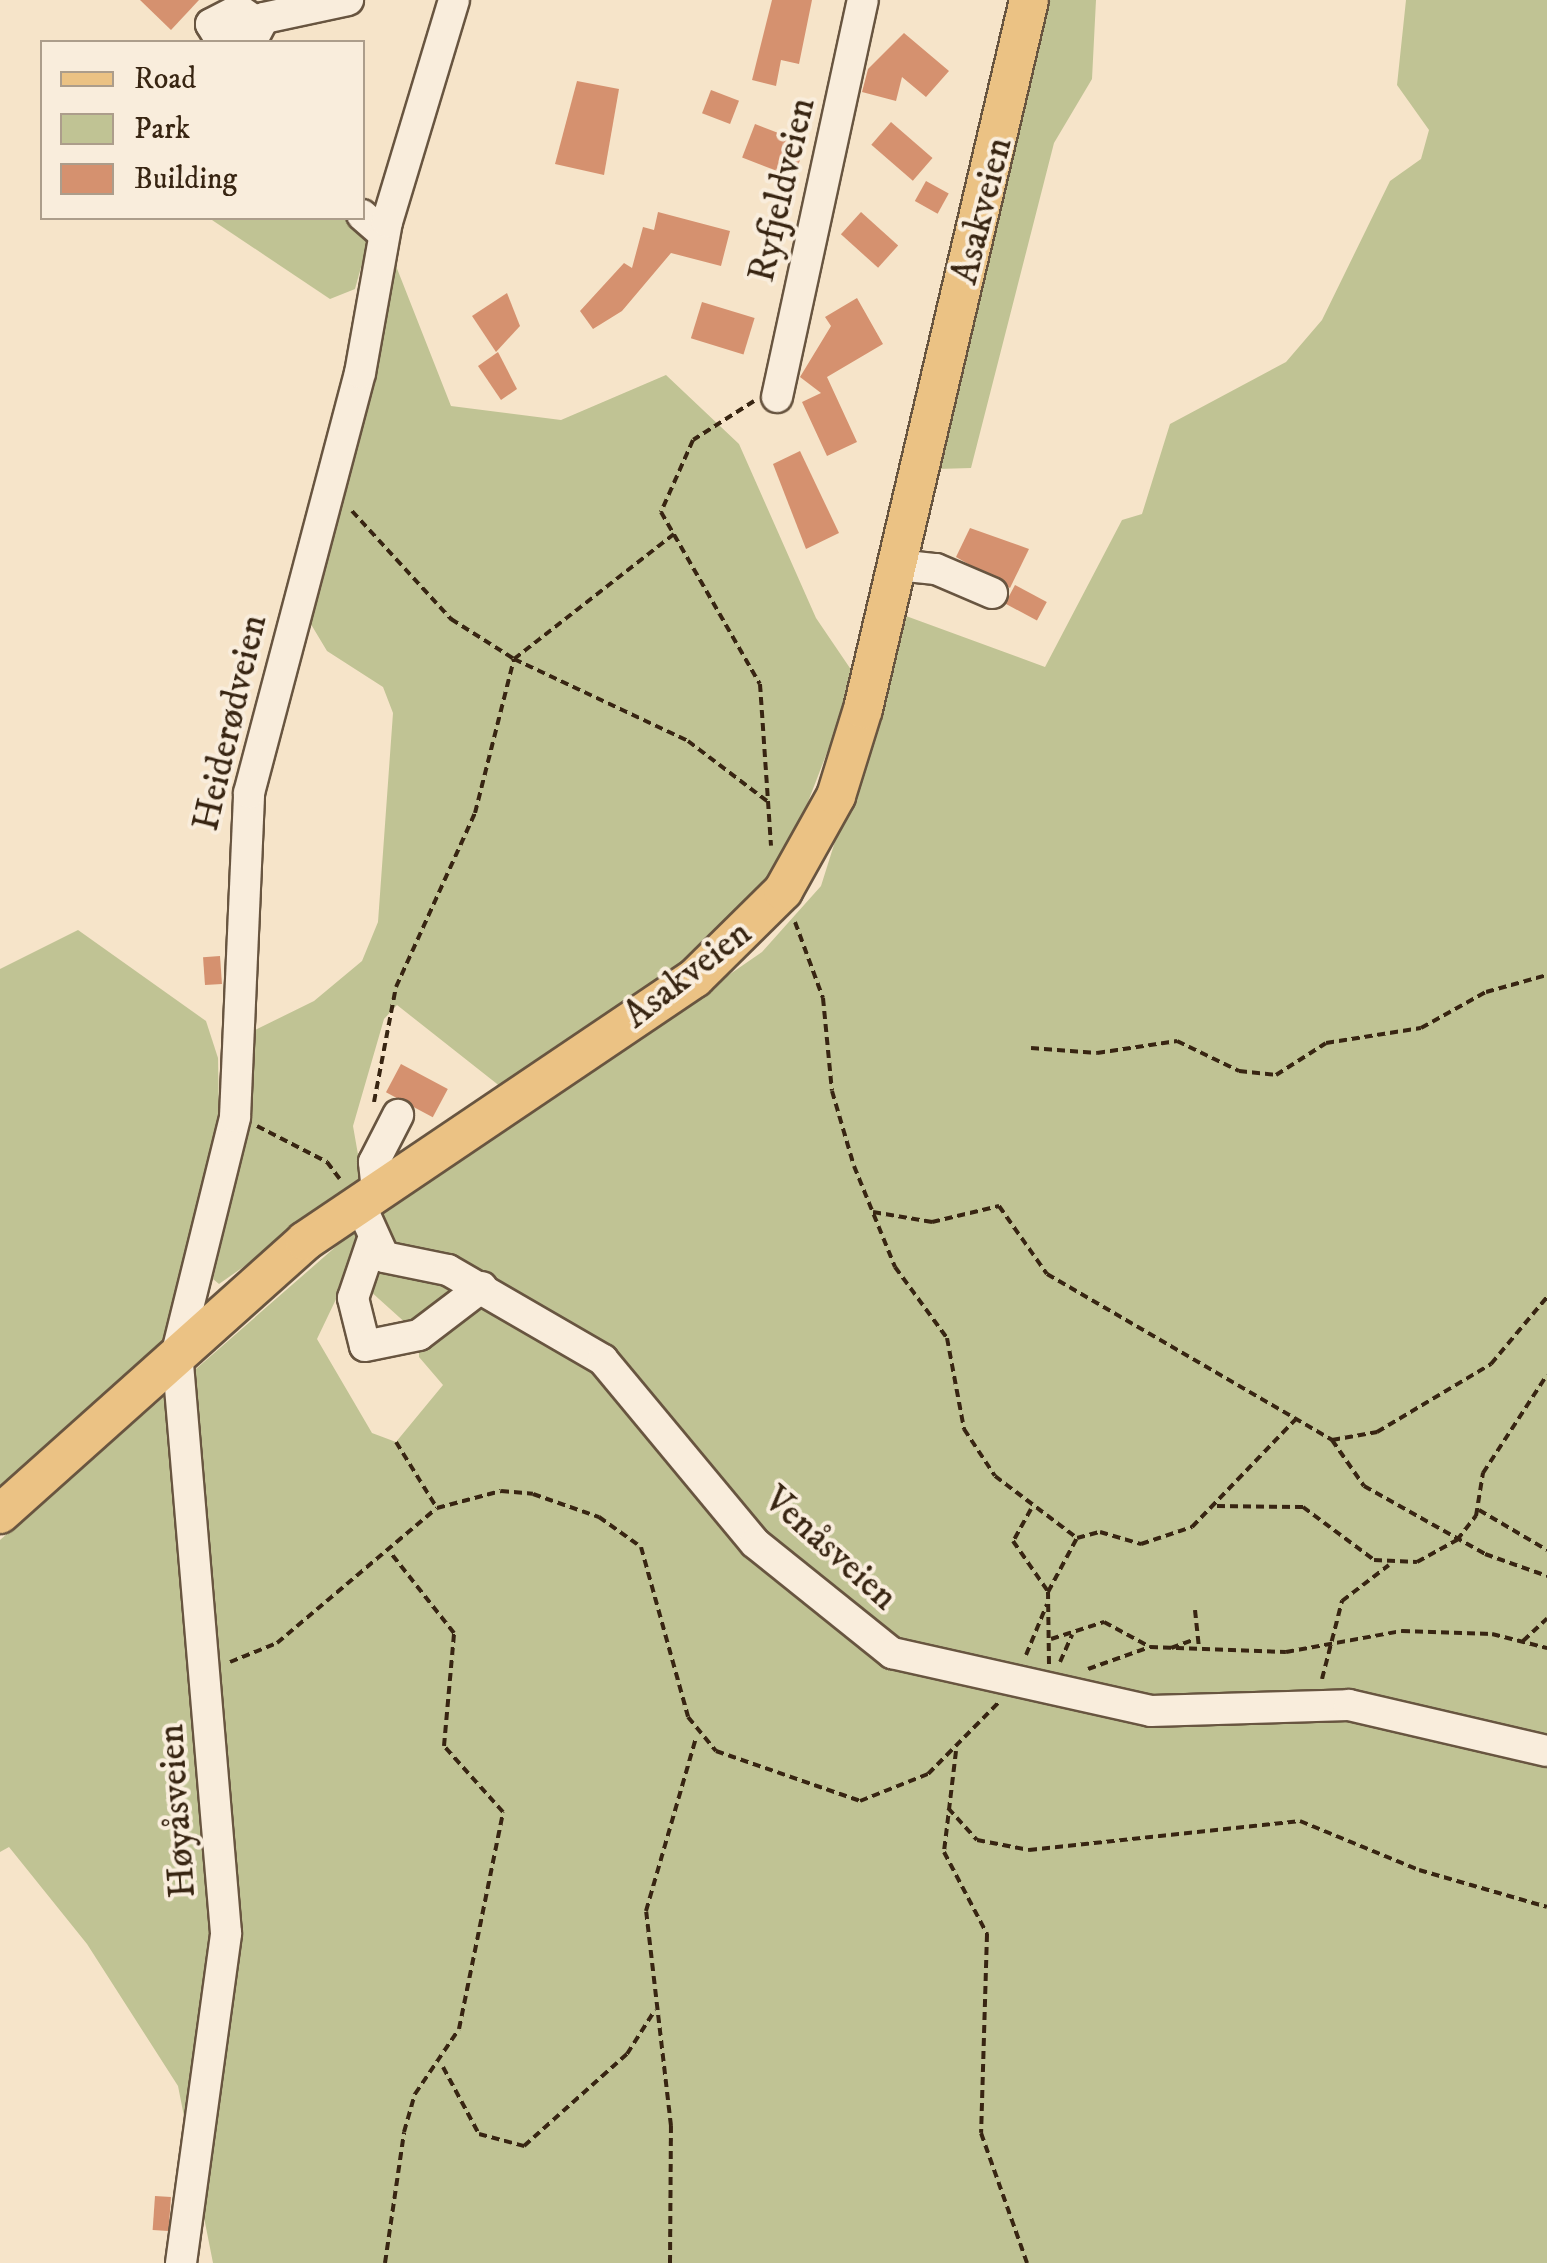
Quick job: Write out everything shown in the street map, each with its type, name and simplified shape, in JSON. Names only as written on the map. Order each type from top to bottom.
[{"type":"main road","name":"Asakveien","points":[[0,1514],[177,1352],[368,1196],[695,978],[783,891],[836,796],[896,565],[1028,0]]},
{"type":"street","points":[[253,35],[348,0]]},
{"type":"street","points":[[373,225],[454,0]]},
{"type":"street","name":"Ryfjeldveien","points":[[777,397],[862,0]]},
{"type":"street","name":"Heiderødveien","points":[[177,1352],[235,1117],[250,793],[332,477],[373,225]]},
{"type":"street","points":[[896,565],[936,569],[992,594]]},
{"type":"street","points":[[386,1114],[368,1196],[372,1242],[352,1298],[365,1346],[419,1335],[482,1287]]},
{"type":"street","name":"Venåsveien","points":[[372,1242],[384,1257],[482,1287],[603,1360],[754,1543],[868,1639],[909,1659],[1168,1712],[1314,1704],[1380,1710],[1547,1751]]},
{"type":"street","name":"Høyåsveien","points":[[177,1352],[207,1671],[226,1933],[181,2263]]},
{"type":"path","points":[[777,397],[722,417],[692,440],[663,495],[674,534],[760,684],[767,802],[783,891],[816,973],[832,1091],[895,1266],[947,1338],[964,1428],[1032,1508],[1058,1517],[1078,1538]]},
{"type":"path","points":[[332,477],[416,584],[514,659],[688,741],[767,802]]},
{"type":"path","points":[[386,1114],[396,987],[479,804],[514,659],[674,534]]},
{"type":"path","points":[[1031,1048],[1097,1053],[1177,1041],[1239,1071],[1276,1075],[1326,1043],[1420,1028],[1486,992],[1547,975]]},
{"type":"path","points":[[235,1117],[327,1162],[368,1196]]},
{"type":"path","points":[[874,1212],[932,1222],[1000,1206],[1046,1274],[1222,1368],[1332,1440],[1364,1486],[1457,1540],[1547,1576]]},
{"type":"path","points":[[1332,1440],[1377,1432],[1491,1364],[1547,1297]]},
{"type":"path","points":[[1314,1704],[1342,1601],[1388,1564],[1417,1562],[1457,1540],[1479,1510],[1483,1473],[1547,1376]]},
{"type":"path","points":[[1030,1681],[1048,1592],[1078,1538],[1100,1532],[1141,1544],[1192,1528],[1217,1506],[1233,1477],[1296,1420]]},
{"type":"path","points":[[396,1442],[437,1508]]},
{"type":"path","points":[[207,1671],[277,1643],[390,1552],[437,1508],[511,1490],[622,1529],[655,1577],[697,1736],[646,1911],[670,2112],[670,2263]]},
{"type":"path","points":[[1217,1506],[1303,1507],[1388,1564]]},
{"type":"path","points":[[1032,1508],[1012,1541],[1048,1592]]},
{"type":"path","points":[[1479,1510],[1547,1550]]},
{"type":"path","points":[[385,2263],[407,2122],[416,2094],[442,2065],[462,2020],[504,1812],[444,1746],[454,1633],[390,1552]]},
{"type":"path","points":[[1030,1681],[1051,1638],[1047,1604]]},
{"type":"path","points":[[1195,1610],[1198,1647]]},
{"type":"path","points":[[1520,1642],[1547,1618]]},
{"type":"path","points":[[1051,1638],[1104,1622],[1150,1647]]},
{"type":"path","points":[[1081,1694],[1091,1662],[1150,1647],[1332,1645],[1402,1631],[1547,1648]]},
{"type":"path","points":[[697,1736],[860,1802],[906,1786],[956,1751],[995,1709],[1030,1681],[1072,1634]]},
{"type":"path","points":[[1171,1648],[1195,1640]]},
{"type":"path","points":[[956,1751],[948,1808],[947,1862],[986,1934],[981,2133],[1026,2263]]},
{"type":"path","points":[[948,1808],[977,1840],[1029,1850],[1300,1822],[1419,1870],[1547,1907]]},
{"type":"path","points":[[442,2065],[479,2134],[524,2146],[627,2054],[655,2010]]},
{"type":"green space","points":[[1047,0],[1096,0],[1092,79],[1054,143],[971,468],[937,469]]},
{"type":"green space","points":[[1406,0],[1547,0],[1547,2263],[213,2263],[178,2086],[87,1944],[9,1847],[0,1852],[0,1540],[340,1243],[762,952],[821,886],[906,616],[1045,667],[1122,520],[1142,514],[1170,424],[1286,362],[1322,320],[1390,181],[1421,159],[1429,130],[1397,85]],"holes":[[[349,1272],[419,1335],[419,1357],[443,1385],[396,1442],[372,1433],[317,1339]]]},
{"type":"green space","points":[[212,220],[350,220],[369,238],[355,289],[330,299]]},
{"type":"green space","points":[[396,266],[451,406],[561,420],[666,375],[739,444],[816,618],[856,677],[798,828],[764,884],[690,960],[506,1091],[397,1005],[384,1019],[353,1126],[363,1183],[219,1284],[213,1279],[240,1166],[251,1032],[314,1001],[362,961],[378,922],[393,713],[383,687],[327,651],[309,621]]},
{"type":"green space","points":[[78,930],[206,1021],[218,1058],[219,1121],[170,1337],[0,1495],[0,969]]},
{"type":"building","points":[[140,0],[199,0],[171,30]]},
{"type":"building","points":[[772,0],[812,0],[799,64],[781,60],[776,86],[752,80]]},
{"type":"building","points":[[904,33],[949,71],[926,97],[902,77],[896,101],[862,92],[868,69]]},
{"type":"building","points":[[577,81],[619,89],[604,175],[555,164]]},
{"type":"building","points":[[711,90],[739,101],[730,124],[702,113]]},
{"type":"building","points":[[891,122],[933,158],[913,181],[871,145]]},
{"type":"building","points":[[755,124],[806,144],[793,177],[742,158]]},
{"type":"building","points":[[926,181],[949,194],[938,214],[915,201]]},
{"type":"building","points":[[658,212],[730,231],[721,266],[671,253],[622,311],[593,329],[580,311],[624,263],[632,268],[643,227],[654,230]]},
{"type":"building","points":[[861,212],[898,245],[878,268],[841,234]]},
{"type":"building","points":[[507,293],[520,326],[496,352],[472,316]]},
{"type":"building","points":[[857,298],[883,344],[827,377],[857,442],[827,456],[802,402],[821,393],[800,377],[831,326],[825,317]]},
{"type":"building","points":[[702,302],[755,318],[743,354],[691,338]]},
{"type":"building","points":[[498,352],[517,389],[501,400],[478,366]]},
{"type":"building","points":[[800,451],[839,533],[806,549],[773,464]]},
{"type":"building","points":[[970,528],[1029,549],[1010,588],[956,557]]},
{"type":"building","points":[[1015,585],[1047,602],[1037,620],[1005,604]]},
{"type":"building","points":[[220,956],[222,984],[205,985],[203,957]]},
{"type":"building","points":[[401,1064],[448,1089],[433,1117],[386,1092]]},
{"type":"building","points":[[155,2196],[171,2197],[169,2231],[153,2230]]}]
